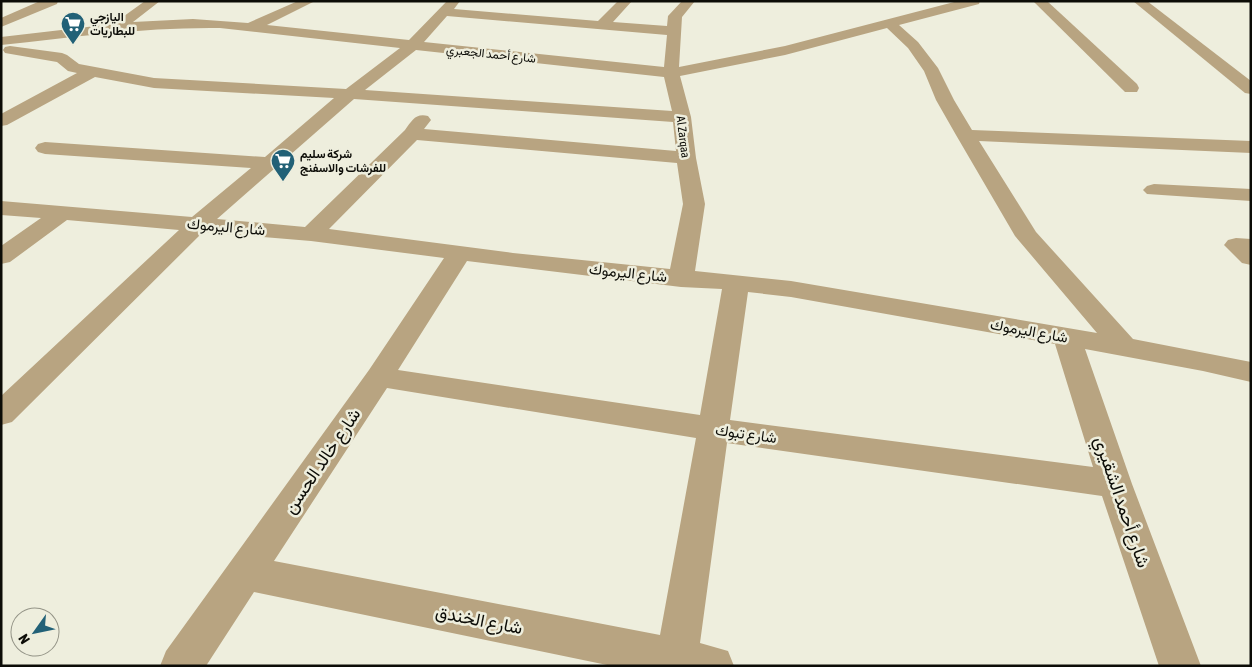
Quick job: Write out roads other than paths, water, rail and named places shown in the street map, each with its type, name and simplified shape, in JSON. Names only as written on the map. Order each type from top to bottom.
[{"type":"street","points":[[1,22],[52,1]]},
{"type":"street","points":[[115,29],[154,1]]},
{"type":"street","points":[[252,26],[309,1]]},
{"type":"street","points":[[601,26],[626,1]]},
{"type":"street","name":"Al Zarqaa","points":[[681,279],[694,204],[686,158],[682,117],[671,73],[672,31],[675,16],[689,1]]},
{"type":"street","name":"شارع أحمد الجعبري","points":[[1,41],[189,22],[252,26],[671,73],[704,68],[795,48],[974,1]]},
{"type":"street","points":[[1039,1],[1131,88]]},
{"type":"street","points":[[1139,1],[1251,89]]},
{"type":"street","points":[[1,414],[197,225],[351,93],[412,45],[448,7],[601,26],[672,31]]},
{"type":"street","points":[[889,23],[913,45],[932,71],[945,100],[1027,236],[1124,347]]},
{"type":"street","points":[[1,49],[62,58],[74,68],[154,83],[437,98],[682,117]]},
{"type":"street","points":[[1,121],[92,72]]},
{"type":"street","points":[[312,234],[412,134],[437,98]]},
{"type":"street","points":[[412,134],[686,158]]},
{"type":"street","points":[[966,135],[1251,147]]},
{"type":"street","points":[[45,148],[269,163]]},
{"type":"street","points":[[1154,190],[1251,195]]},
{"type":"street","name":"شارع اليرموك","points":[[1,208],[312,234],[460,254],[791,290],[1203,361],[1251,372]]},
{"type":"street","points":[[1,257],[61,214]]},
{"type":"street","points":[[1251,246],[1236,245],[1251,258]]},
{"type":"street","name":"شارع خالد الحسن","points":[[181,666],[379,377],[460,254]]},
{"type":"street","points":[[689,664],[713,429],[736,284]]},
{"type":"street","name":"شارع أحمد الشقيري","points":[[1067,338],[1115,484],[1180,666]]},
{"type":"street","name":"شارع تبوك","points":[[379,377],[713,429],[1115,484]]},
{"type":"street","name":"شارع الخندق","points":[[246,573],[689,664]]},
{"type":"place","name":"اليازجي للبطاريات","points":[[73,45]]},
{"type":"place","name":"شركة سليم للفرشات والاسفنج","points":[[283,182]]}]
